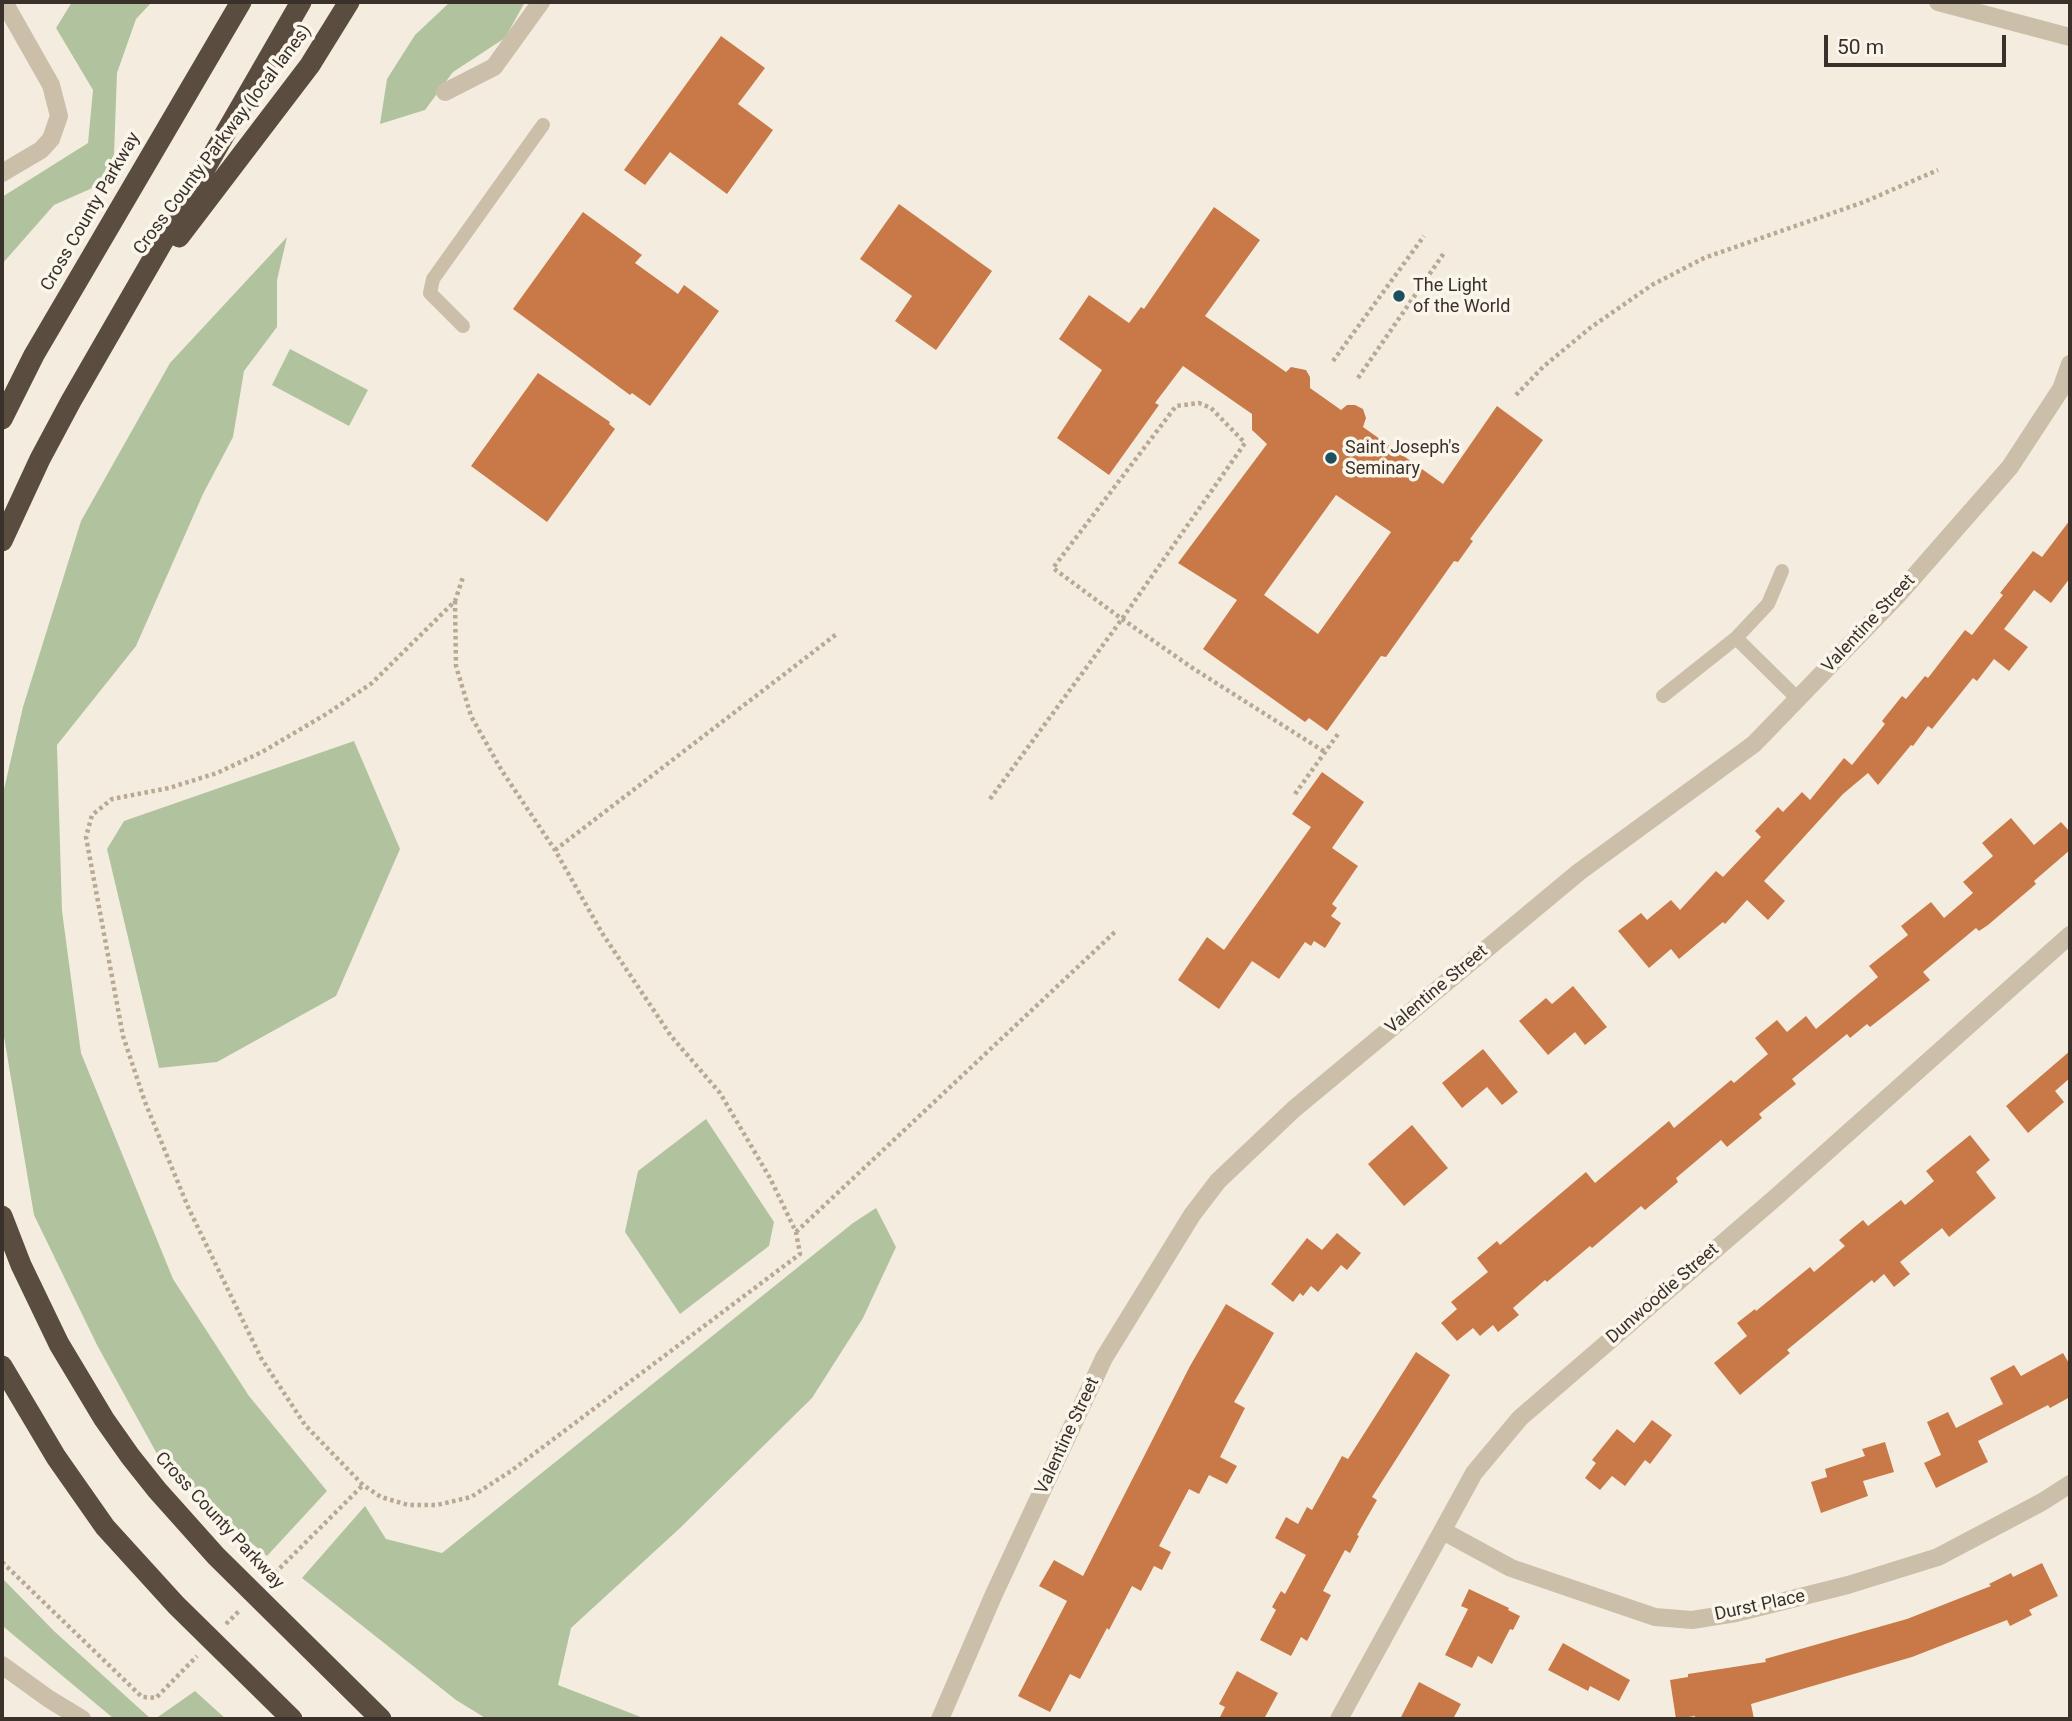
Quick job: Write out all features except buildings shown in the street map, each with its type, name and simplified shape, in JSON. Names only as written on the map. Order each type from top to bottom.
[{"type":"highway","name":"Cross County Parkway","points":[[2,419],[34,355],[238,2]]},
{"type":"highway","points":[[2,541],[40,459],[301,2]]},
{"type":"highway","name":"Cross County Parkway (local lanes)","points":[[129,303],[310,65],[349,2]]},
{"type":"highway","name":"Cross County Parkway","points":[[2,1216],[25,1275],[59,1344],[104,1419],[130,1456],[164,1499],[216,1556],[382,1719]]},
{"type":"highway","points":[[2,1366],[56,1457],[105,1527],[176,1605],[292,1719]]},
{"type":"street","points":[[2,173],[41,150],[51,139],[59,116],[51,85],[4,2]]},
{"type":"street","points":[[445,92],[494,67],[541,2]]},
{"type":"street","points":[[1938,2],[2070,37]]},
{"type":"street","name":"Valentine Street","points":[[940,1719],[994,1594],[1104,1358],[1192,1215],[1219,1181],[1294,1109],[1579,872],[1754,744],[1897,596],[2010,467],[2066,390],[2070,364]]},
{"type":"street","name":"Dunwoodie Street","points":[[1339,1719],[1474,1473],[1520,1418],[1774,1198],[2070,935]]},
{"type":"street","name":"Durst Place","points":[[1443,1531],[1511,1568],[1655,1617],[1692,1620],[1737,1613],[1848,1585],[1938,1557],[2042,1502],[2070,1483]]},
{"type":"street","points":[[2,1665],[82,1719]]},
{"type":"lane","points":[[463,326],[429,293],[433,279],[543,125]]},
{"type":"lane","points":[[1663,696],[1736,638],[1768,604],[1782,571]]},
{"type":"lane","points":[[1736,638],[1798,699]]},
{"type":"path","points":[[1516,395],[1543,367],[1590,328],[1652,285],[1704,258],[1864,202],[1938,170]]},
{"type":"path","points":[[1333,361],[1424,236]]},
{"type":"path","points":[[1357,378],[1444,253]]},
{"type":"path","points":[[990,799],[1122,619],[1245,443],[1211,408],[1199,403],[1176,406],[1053,568],[1122,619],[1194,669],[1325,752]]},
{"type":"path","points":[[455,601],[372,683],[328,713],[262,752],[217,773],[169,788],[113,799],[92,816],[86,837],[123,1036],[145,1102],[188,1207],[261,1358],[305,1425],[363,1485],[381,1497],[408,1505],[437,1505],[471,1497],[512,1471],[800,1254],[796,1231],[770,1178],[720,1093],[671,1036],[603,933],[555,850],[502,771],[471,716],[456,666],[455,601],[463,577]]},
{"type":"path","points":[[555,850],[838,633]]},
{"type":"path","points":[[1294,794],[1338,734]]},
{"type":"path","points":[[796,1231],[1118,930]]},
{"type":"path","points":[[285,1562],[363,1485]]},
{"type":"path","points":[[2,1562],[142,1697],[156,1698],[170,1684]]},
{"type":"green space","points":[[72,2],[152,2],[136,19],[117,73],[114,155],[97,186],[54,205],[2,264],[2,197],[88,143],[93,90],[56,28]]},
{"type":"green space","points":[[450,2],[525,2],[505,38],[453,72],[425,110],[380,124],[387,79],[415,35]]},
{"type":"green space","points":[[287,237],[277,280],[277,327],[244,371],[233,437],[203,494],[136,646],[57,745],[62,911],[81,1053],[173,1279],[249,1396],[327,1491],[267,1556],[167,1472],[97,1345],[34,1215],[2,1025],[2,798],[23,707],[81,521],[170,363]]},
{"type":"green space","points":[[290,349],[368,390],[349,426],[272,385]]},
{"type":"green space","points":[[354,741],[400,849],[336,996],[217,1062],[159,1068],[107,849],[124,821]]},
{"type":"green space","points":[[706,1119],[774,1222],[769,1246],[680,1314],[625,1232],[638,1171]]},
{"type":"green space","points":[[876,1208],[896,1247],[863,1318],[812,1398],[679,1529],[571,1628],[558,1685],[646,1719],[487,1719],[456,1700],[302,1578],[365,1506],[386,1539],[442,1553],[853,1223]]},
{"type":"green space","points":[[2,1578],[54,1631],[151,1719],[113,1718],[5,1628],[2,1624]]},
{"type":"green space","points":[[195,1691],[226,1719],[155,1719]]},
{"type":"place","name":"The Light of the World","points":[[1399,296]]},
{"type":"place","name":"Saint Joseph's Seminary","points":[[1331,458]]}]
